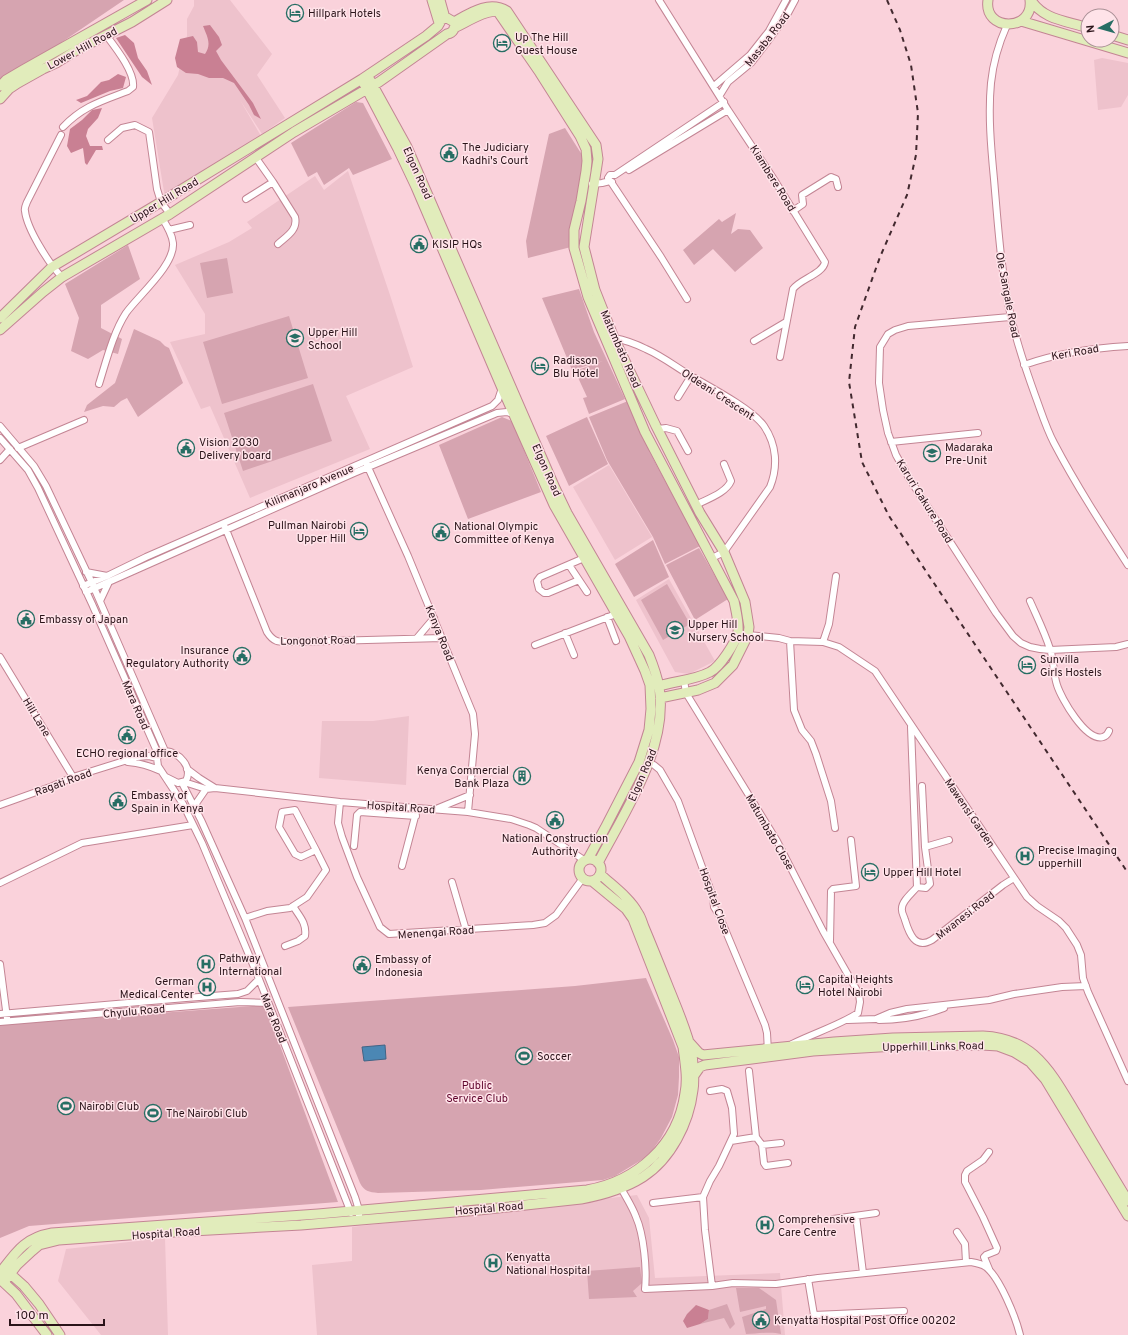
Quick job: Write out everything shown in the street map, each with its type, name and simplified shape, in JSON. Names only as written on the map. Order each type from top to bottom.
[{"type":"street","name":"Lower Hill Road","points":[[0,86],[6,80],[23,70],[147,0]]},
{"type":"street","name":"Lower Hill Road","points":[[0,99],[9,89],[18,83],[132,22],[167,0]]},
{"type":"street","points":[[432,0],[441,22]]},
{"type":"street","points":[[440,0],[440,31],[447,34],[452,32],[454,25],[450,19],[441,22]]},
{"type":"street","name":"Kiambere Road","points":[[659,0],[720,94],[728,110],[776,181],[825,262],[821,270],[795,287],[790,300],[780,357]]},
{"type":"street","name":"Masaba Road","points":[[714,86],[750,55],[769,31],[786,0]]},
{"type":"street","name":"Masaba Road","points":[[720,94],[728,82],[751,63],[764,47],[788,13],[795,0]]},
{"type":"street","points":[[980,0],[989,10]]},
{"type":"street","points":[[988,0],[991,16],[1001,23],[1007,24],[1014,24],[1021,21],[1029,10],[1031,0]]},
{"type":"street","points":[[1031,0],[1042,13],[1049,17],[1080,26]]},
{"type":"street","name":"Matumbato Road","points":[[454,25],[465,23],[480,14],[494,11],[498,12],[536,66],[596,145],[598,159],[584,247],[595,290],[614,338],[657,428],[695,502],[724,552],[745,602],[749,628],[748,636],[733,665],[715,683],[698,690],[660,698]]},
{"type":"street","points":[[1021,21],[1128,53]]},
{"type":"street","name":"Upper Hill Road","points":[[0,318],[52,267],[365,77],[426,36],[441,22]]},
{"type":"street","name":"Ole Sangale Road","points":[[1007,24],[998,49],[991,81],[990,96],[992,158],[999,245],[1010,316],[1024,364],[1046,425],[1054,442],[1092,510],[1128,565]]},
{"type":"street","name":"Upper Hill Road","points":[[0,330],[62,277],[166,216],[294,132],[370,87],[447,34]]},
{"type":"street","points":[[63,127],[72,118],[89,106],[128,91],[133,87],[134,82],[129,70],[106,35]]},
{"type":"street","name":"Elgon Road","points":[[365,77],[416,187],[513,414],[554,505],[639,656],[650,686],[651,709],[649,730],[639,762],[634,775],[586,860]]},
{"type":"street","name":"Elgon Road","points":[[370,87],[407,147],[555,488],[649,655],[659,686],[660,712],[658,731],[653,751],[630,803],[598,862]]},
{"type":"street","points":[[612,178],[724,102]]},
{"type":"street","name":"Matumbato Road","points":[[564,104],[586,149],[586,171],[574,230],[574,248],[588,297],[645,432],[734,601],[738,633]]},
{"type":"street","points":[[584,182],[594,184],[612,178],[728,110]]},
{"type":"street","points":[[99,384],[117,332],[126,312],[163,269],[173,248],[166,216],[157,189],[149,132],[135,125],[122,128],[108,140]]},
{"type":"street","points":[[61,134],[25,207],[29,225],[38,244],[52,267],[62,277]]},
{"type":"street","points":[[256,158],[293,212],[296,221],[294,230],[278,244]]},
{"type":"street","points":[[586,171],[596,172],[612,178],[687,299]]},
{"type":"street","points":[[793,210],[802,204],[802,194],[832,177],[836,179],[838,187]]},
{"type":"street","points":[[246,199],[273,182]]},
{"type":"street","points":[[168,230],[190,225]]},
{"type":"street","points":[[116,229],[124,241]]},
{"type":"street","points":[[574,248],[584,247]]},
{"type":"street","name":"Karuri Gakure Road","points":[[1010,316],[908,326],[888,334],[880,347],[879,383],[891,442],[908,478],[996,613],[1021,643],[1030,647],[1050,650],[1116,647],[1128,644]]},
{"type":"street","points":[[754,340],[786,322]]},
{"type":"street","name":"Oldeani Crescent","points":[[614,338],[626,340],[647,349],[738,404],[759,420],[770,439],[776,457],[774,478],[770,487],[724,552],[712,558]]},
{"type":"street","name":"Keri Road","points":[[1024,364],[1069,352],[1104,347],[1128,346]]},
{"type":"street","points":[[678,397],[691,376]]},
{"type":"street","name":"Kilimanjaro Avenue","points":[[108,579],[226,530],[492,406],[498,400],[502,388]]},
{"type":"street","name":"Kilimanjaro Avenue","points":[[85,589],[108,579],[146,557],[223,523],[367,464],[497,413],[507,412],[513,414]]},
{"type":"street","points":[[18,448],[84,420]]},
{"type":"street","name":"Mara Road","points":[[0,426],[34,466],[46,486],[94,586],[165,751]]},
{"type":"street","points":[[645,432],[657,428],[666,428],[677,431],[688,451]]},
{"type":"street","points":[[891,442],[978,433]]},
{"type":"street","name":"Mara Road","points":[[0,438],[28,470],[38,488],[114,655],[158,757],[158,766],[183,804],[202,843],[355,1215]]},
{"type":"street","points":[[0,460],[10,449]]},
{"type":"street","points":[[661,462],[672,457]]},
{"type":"street","name":"Kenya Road","points":[[367,464],[408,556],[473,714],[475,734],[468,812]]},
{"type":"street","points":[[683,505],[695,502],[724,490],[729,485],[731,481],[724,464]]},
{"type":"street","name":"Longonot Road","points":[[223,523],[271,639],[277,642],[292,642],[442,638]]},
{"type":"street","points":[[579,580],[544,594],[539,589],[537,581],[540,577],[584,558]]},
{"type":"street","points":[[569,565],[587,592]]},
{"type":"street","points":[[722,577],[732,571]]},
{"type":"street","points":[[86,572],[108,579],[100,601]]},
{"type":"street","points":[[823,642],[829,624],[836,576]]},
{"type":"street","points":[[1030,601],[1050,650],[1057,685],[1063,698],[1081,726],[1089,733],[1099,737],[1106,736],[1109,731]]},
{"type":"street","points":[[535,645],[616,614]]},
{"type":"street","points":[[607,617],[616,641]]},
{"type":"street","points":[[418,638],[434,618]]},
{"type":"street","points":[[565,633],[574,656]]},
{"type":"street","points":[[659,686],[711,672],[725,656],[738,633]]},
{"type":"street","name":"Mawensi Garden","points":[[738,633],[748,636],[779,638],[790,641],[823,642],[839,647],[875,672],[1027,897],[1059,921],[1066,928],[1077,945],[1081,955],[1086,986],[1128,1081]]},
{"type":"street","points":[[790,641],[794,710],[802,730],[811,741],[816,754],[831,801],[836,828]]},
{"type":"street","points":[[114,655],[121,651]]},
{"type":"street","name":"Hill Lane","points":[[0,657],[73,777]]},
{"type":"street","name":"Matumbato Close","points":[[684,680],[686,693],[777,840],[830,942],[855,986],[860,1002],[858,1013],[848,1020]]},
{"type":"street","points":[[911,726],[916,888],[926,888],[930,884],[925,847],[922,786]]},
{"type":"street","points":[[158,757],[165,751],[176,754],[182,759],[187,769],[188,776],[183,782],[206,789],[197,802],[195,809]]},
{"type":"street","name":"Ragati Road","points":[[0,805],[53,786],[73,777],[141,757],[158,757]]},
{"type":"street","name":"Ragati Road","points":[[126,762],[150,766],[161,771]]},
{"type":"street","name":"Hospital Close","points":[[648,762],[660,770],[668,782],[682,810],[713,897],[714,907],[719,915],[765,1025],[769,1058]]},
{"type":"street","points":[[187,769],[215,788]]},
{"type":"street","name":"Mara Road","points":[[166,777],[173,782],[183,782],[245,918],[355,1197],[355,1215]]},
{"type":"street","name":"Hospital Road","points":[[206,789],[215,788],[340,802],[468,812],[511,819],[529,824],[586,860]]},
{"type":"street","points":[[435,809],[470,795]]},
{"type":"street","name":"Menengai Road","points":[[340,802],[338,823],[342,837],[357,877],[382,930],[389,934],[393,935],[466,930],[545,923],[556,915],[583,878]]},
{"type":"street","points":[[402,866],[418,808]]},
{"type":"street","points":[[245,918],[267,911],[290,908],[307,897],[326,870],[316,850],[296,810],[282,812],[279,827],[295,854],[301,858],[316,850]]},
{"type":"street","points":[[354,846],[357,815],[360,812],[416,816]]},
{"type":"street","points":[[0,884],[82,843],[193,825]]},
{"type":"street","points":[[830,942],[831,891],[833,889],[856,886],[851,840]]},
{"type":"street","points":[[925,847],[949,840]]},
{"type":"street","points":[[586,860],[594,860],[598,862],[600,867],[600,874],[592,881],[587,881],[580,876],[580,866],[586,860]]},
{"type":"street","name":"Hospital Road","points":[[1,1283],[4,1270],[13,1255],[25,1244],[37,1237],[64,1232],[355,1215],[479,1210],[597,1196],[619,1185],[645,1176],[656,1166],[673,1146],[683,1127],[689,1110],[693,1090],[692,1054],[650,940],[638,912],[626,898],[600,874]]},
{"type":"street","name":"Mwanesi Road","points":[[916,888],[903,904],[902,910],[912,938],[916,941],[926,943],[1014,878]]},
{"type":"street","name":"Hospital Road","points":[[592,881],[626,909],[633,919],[683,1048],[685,1063],[686,1092],[677,1122],[659,1151],[644,1166],[619,1185]]},
{"type":"street","points":[[452,882],[466,930]]},
{"type":"street","points":[[285,946],[298,941],[305,936],[306,930],[303,922],[293,906]]},
{"type":"street","points":[[0,964],[3,1014],[7,1021]]},
{"type":"street","name":"Chyulu Road","points":[[3,1014],[238,994],[247,991],[259,979]]},
{"type":"street","points":[[790,1046],[807,1037],[848,1020],[876,1020],[890,1013],[908,1009],[989,1000],[1014,994],[1062,987],[1086,986]]},
{"type":"street","name":"Chyulu Road","points":[[0,1022],[240,1002],[268,1002]]},
{"type":"street","name":"Upperhill Links Road","points":[[768,1048],[893,1038],[983,1036],[1010,1040],[1022,1046],[1034,1056],[1053,1077],[1128,1201]]},
{"type":"street","points":[[688,1040],[694,1049],[703,1055],[768,1048]]},
{"type":"street","name":"Upperhill Links Road","points":[[769,1058],[813,1051],[969,1044],[998,1046],[1014,1052],[1030,1062],[1045,1079],[1128,1216]]},
{"type":"street","points":[[693,1077],[700,1067],[705,1065],[769,1058]]},
{"type":"street","points":[[749,1071],[756,1137],[762,1145],[764,1163],[766,1166],[788,1164]]},
{"type":"street","points":[[710,1091],[725,1089],[730,1096],[734,1130],[732,1141],[703,1197],[705,1230],[712,1286]]},
{"type":"street","points":[[732,1141],[756,1137]]},
{"type":"street","points":[[762,1145],[782,1144]]},
{"type":"street","points":[[988,1152],[983,1160],[968,1171],[965,1182],[997,1248],[996,1251],[984,1257],[1003,1291],[1018,1326],[1020,1335]]},
{"type":"street","points":[[619,1185],[636,1216],[641,1230],[645,1289],[712,1286],[733,1283],[776,1284],[808,1279],[966,1262],[979,1263],[990,1270]]},
{"type":"street","points":[[653,1203],[703,1197]]},
{"type":"street","points":[[832,1219],[876,1213]]},
{"type":"street","name":"Hospital Road","points":[[4,1270],[39,1246],[59,1240],[301,1225],[355,1215]]},
{"type":"street","points":[[856,1216],[863,1273]]},
{"type":"street","points":[[957,1232],[965,1244],[966,1262]]},
{"type":"street","points":[[0,1258],[13,1255]]},
{"type":"street","points":[[4,1270],[24,1286],[39,1304],[60,1335]]},
{"type":"street","points":[[808,1279],[814,1315],[904,1311]]},
{"type":"street","points":[[1,1283],[16,1294],[47,1335]]},
{"type":"shaded area","points":[[194,0],[230,0],[272,54],[257,75],[285,118],[262,134],[240,100],[261,136],[165,198],[152,118],[178,75],[187,36],[187,19],[194,6]]},
{"type":"shaded area","points":[[210,25],[219,37],[222,45],[216,51],[253,103],[261,119],[254,115],[234,83],[223,78],[209,78],[198,74],[186,73],[177,67],[175,58],[180,39],[193,36],[197,42],[198,52],[205,54],[208,43],[203,26]]},
{"type":"shaded area","points":[[125,35],[134,43],[138,58],[147,71],[152,85],[142,77],[116,38]]},
{"type":"shaded area","points":[[1102,58],[1128,63],[1128,95],[1121,107],[1098,110],[1094,60]]},
{"type":"shaded area","points":[[118,74],[126,77],[123,88],[110,91],[81,103],[76,100],[87,96],[101,82],[109,80]]},
{"type":"shaded area","points":[[102,108],[98,118],[88,129],[86,136],[90,146],[102,146],[103,150],[96,150],[87,165],[85,163],[83,148],[71,153],[67,146],[70,129],[92,110]]},
{"type":"shaded area","name":"Upper Hill School","points":[[348,171],[413,367],[346,396],[370,449],[250,498],[210,406],[201,409],[170,342],[205,334],[205,314],[175,265],[229,242],[252,228],[247,222],[315,176],[324,190]]},
{"type":"shaded area","points":[[609,465],[652,537],[615,560],[573,487]]},
{"type":"shaded area","name":"Upper Hill Nursery School","points":[[669,579],[715,661],[689,674],[675,672],[636,600]]},
{"type":"shaded area","points":[[409,716],[406,785],[319,778],[322,721],[373,721]]},
{"type":"shaded area","name":"Precise Imaging upperhill","points":[[1030,846],[1036,854],[1020,865],[1014,857]]},
{"type":"shaded area","name":"Kenyatta National Hospital","points":[[637,1195],[649,1218],[655,1278],[780,1273],[785,1335],[317,1335],[312,1265],[352,1261],[352,1227]]},
{"type":"shaded area","points":[[165,1238],[168,1335],[101,1335],[58,1281],[66,1249]]},
{"type":"shaded area","points":[[696,1305],[709,1310],[708,1319],[700,1324],[687,1328],[683,1321],[687,1314]]},
{"type":"green space","points":[[0,0],[124,0],[0,84]]},
{"type":"green space","points":[[356,102],[363,103],[392,159],[353,175],[349,168],[324,185],[317,172],[308,177],[291,143]]},
{"type":"green space","points":[[565,128],[584,158],[571,247],[528,258],[526,241],[549,134]]},
{"type":"green space","points":[[736,213],[731,234],[738,229],[750,230],[763,248],[735,272],[713,249],[694,265],[683,250],[719,219],[722,222]]},
{"type":"green space","points":[[128,245],[140,279],[101,305],[101,328],[122,339],[118,354],[103,350],[88,359],[71,351],[79,318],[65,284]]},
{"type":"green space","points":[[227,258],[233,293],[207,298],[200,263]]},
{"type":"green space","points":[[579,289],[594,332],[625,399],[589,414],[583,398],[587,397],[575,371],[603,361],[572,370],[542,298]]},
{"type":"green space","points":[[289,316],[308,378],[222,404],[203,342]]},
{"type":"green space","points":[[134,329],[160,341],[169,348],[183,383],[138,417],[127,398],[114,407],[103,406],[84,412],[87,405],[115,383]]},
{"type":"green space","points":[[313,384],[332,441],[243,471],[224,413]]},
{"type":"green space","points":[[628,401],[650,453],[700,546],[665,564],[653,537],[607,460],[589,417]]},
{"type":"green space","points":[[502,417],[512,421],[541,492],[468,519],[439,445]]},
{"type":"green space","points":[[587,417],[608,464],[569,486],[546,436]]},
{"type":"green space","points":[[653,540],[669,577],[634,597],[615,564]]},
{"type":"green space","points":[[699,548],[728,599],[695,620],[666,565]]},
{"type":"green space","points":[[667,584],[690,624],[663,640],[641,600]]},
{"type":"green space","name":"Public Service Club","points":[[646,978],[679,1057],[678,1095],[672,1117],[661,1138],[648,1156],[615,1176],[603,1180],[481,1190],[378,1193],[369,1192],[363,1188],[288,1007],[575,986]]},
{"type":"green space","name":"The Nairobi Club","points":[[265,1005],[338,1202],[29,1226],[0,1238],[0,1025]]},
{"type":"green space","points":[[640,1267],[642,1283],[633,1291],[637,1297],[589,1299],[587,1271]]},
{"type":"green space","points":[[736,1288],[759,1288],[776,1300],[781,1334],[746,1334],[742,1317],[766,1309],[766,1306],[740,1312]]},
{"type":"green space","points":[[727,1304],[735,1324],[730,1329],[724,1318],[700,1324],[708,1319],[709,1310]]},
{"type":"water","points":[[385,1045],[386,1059],[364,1061],[362,1047]]},
{"type":"railway","points":[[887,0],[900,30],[911,65],[918,113],[916,155],[907,195],[880,257],[855,327],[849,382],[862,462],[889,516],[1128,873]]},
{"type":"place","name":"Hillpark Hotels","points":[[295,13]]},
{"type":"place","name":"Up The Hill Guest House","points":[[502,43]]},
{"type":"place","name":"The Judiciary Kadhi's Court","points":[[449,153]]},
{"type":"place","name":"KISIP HQs","points":[[419,244]]},
{"type":"place","name":"Upper Hill School","points":[[295,338]]},
{"type":"place","name":"Radisson Blu Hotel","points":[[540,366]]},
{"type":"place","name":"Vision 2030 Delivery board","points":[[186,448]]},
{"type":"place","name":"Madaraka Pre-Unit","points":[[932,453]]},
{"type":"place","name":"Pullman Nairobi Upper Hill","points":[[359,531]]},
{"type":"place","name":"National Olympic Committee of Kenya","points":[[441,532]]},
{"type":"place","name":"Embassy of Japan","points":[[26,619]]},
{"type":"place","name":"Upper Hill Nursery School","points":[[675,630]]},
{"type":"place","name":"Insurance Regulatory Authority","points":[[242,656]]},
{"type":"place","name":"Sunvilla Girls Hostels","points":[[1027,665]]},
{"type":"place","name":"ECHO regional office","points":[[127,735]]},
{"type":"place","name":"Kenya Commercial Bank Plaza","points":[[522,776]]},
{"type":"place","name":"Embassy of Spain in Kenya","points":[[118,801]]},
{"type":"place","name":"National Construction Authority","points":[[555,820]]},
{"type":"place","name":"Precise Imaging upperhill","points":[[1025,856]]},
{"type":"place","name":"Upper Hill Hotel","points":[[870,872]]},
{"type":"place","name":"Pathway International","points":[[206,964]]},
{"type":"place","name":"Embassy of Indonesia","points":[[362,965]]},
{"type":"place","name":"Capital Heights Hotel Nairobi","points":[[805,985]]},
{"type":"place","name":"German Medical Center","points":[[207,987]]},
{"type":"place","name":"Soccer","points":[[524,1056]]},
{"type":"place","name":"Nairobi Club","points":[[66,1106]]},
{"type":"place","name":"The Nairobi Club","points":[[153,1113]]},
{"type":"place","name":"Comprehensive Care Centre","points":[[765,1225]]},
{"type":"place","name":"Kenyatta National Hospital","points":[[493,1263]]},
{"type":"place","name":"Kenyatta Hospital Post Office 00202","points":[[761,1320]]}]
